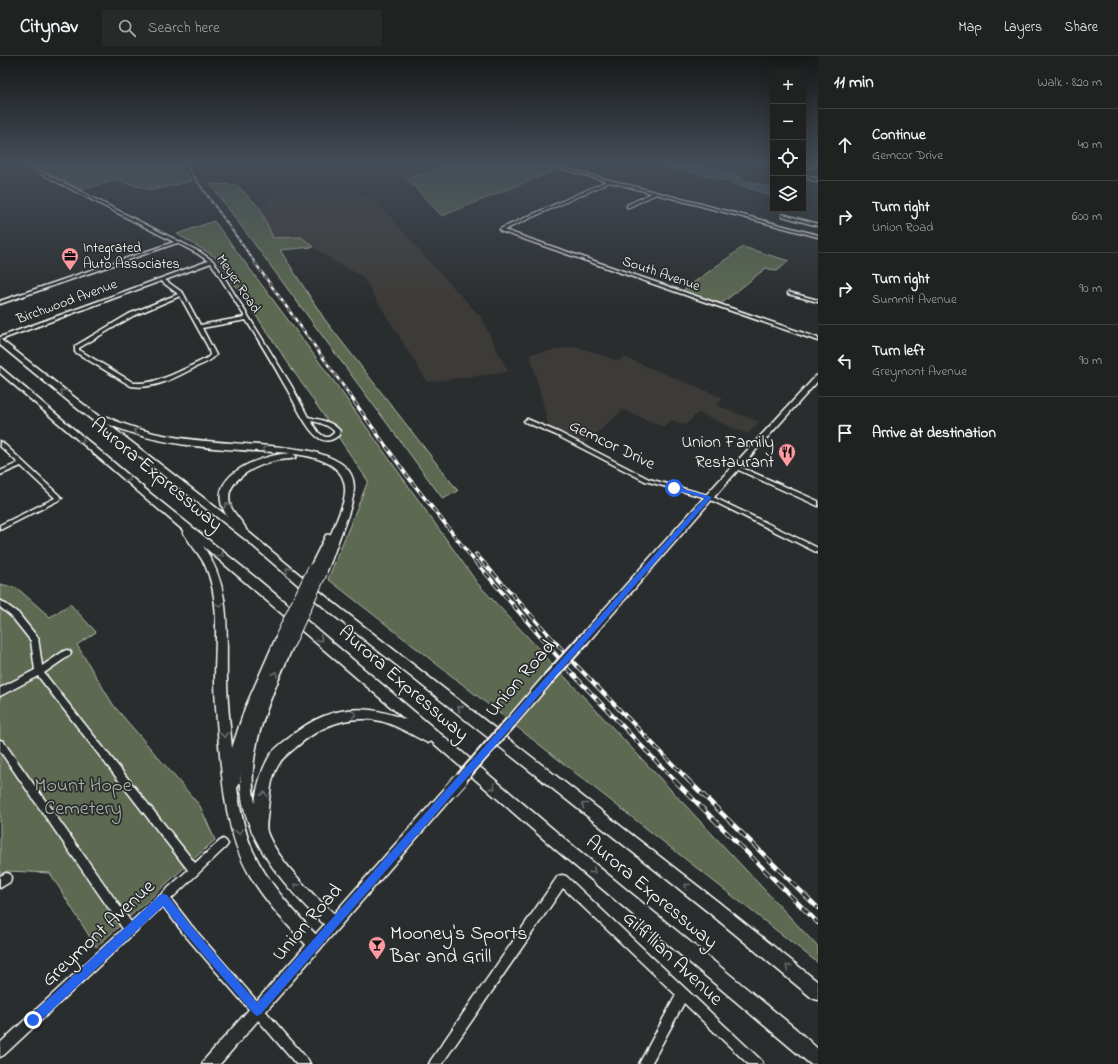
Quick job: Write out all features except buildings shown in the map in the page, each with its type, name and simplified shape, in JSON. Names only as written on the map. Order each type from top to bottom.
[{"type":"highway","name":"Aurora Expressway","points":[[0,340],[81,407],[248,537],[331,607],[712,906],[818,992]]},
{"type":"highway","name":"Aurora Expressway","points":[[0,368],[148,496],[264,591],[441,743],[818,1060]]},
{"type":"highway","points":[[81,407],[114,424],[142,433],[182,440],[316,454],[337,464],[348,478],[351,492],[348,503],[286,639],[251,708],[238,748],[231,794]]},
{"type":"highway","points":[[248,537],[226,506],[225,496],[228,488],[237,475],[251,466],[267,459],[284,456],[307,457],[322,461],[333,467],[340,474],[344,482],[345,492],[343,503],[318,571]]},
{"type":"highway","points":[[180,521],[209,564],[218,588],[222,618],[221,679],[223,721],[231,794],[241,839],[260,879],[291,918],[315,944]]},
{"type":"highway","points":[[286,639],[256,723],[248,767],[248,801],[260,832],[279,867],[307,898],[333,923]]},
{"type":"highway","points":[[260,832],[267,775],[274,759],[294,740],[313,726],[358,713],[378,715],[401,723],[441,743]]},
{"type":"main road","name":"Union Road","points":[[210,1064],[709,497],[818,377]]},
{"type":"street","name":"Meyer Road","points":[[116,211],[199,253],[210,262],[247,318],[306,418],[319,436],[327,439],[333,438],[337,434],[337,431],[332,426],[306,418]]},
{"type":"street","name":"South Avenue","points":[[543,211],[501,230],[818,340]]},
{"type":"street","points":[[723,211],[818,236]]},
{"type":"street","points":[[783,215],[818,225]]},
{"type":"street","points":[[0,303],[177,242]]},
{"type":"street","name":"Birchwood Avenue","points":[[0,340],[210,262]]},
{"type":"street","points":[[162,280],[181,294],[213,355],[209,359],[153,384],[142,387],[132,385],[77,351],[77,347],[131,315],[181,294]]},
{"type":"street","points":[[790,293],[818,301]]},
{"type":"street","points":[[199,327],[247,318]]},
{"type":"street","name":"Gemcor Drive","points":[[527,421],[558,434],[647,480],[709,497],[818,551]]},
{"type":"street","points":[[0,443],[59,498],[0,528]]},
{"type":"street","points":[[0,473],[22,463]]},
{"type":"street","points":[[736,467],[818,504]]},
{"type":"street","points":[[0,603],[15,615],[35,640],[39,672],[194,870]]},
{"type":"street","points":[[0,692],[39,672],[67,653]]},
{"type":"street","points":[[0,744],[130,930]]},
{"type":"street","name":"Greymont Avenue","points":[[0,1051],[222,844]]},
{"type":"street","name":"Gilfillian Avenue","points":[[435,1064],[562,880],[757,1064]]},
{"type":"street","points":[[164,899],[187,929],[304,1064]]},
{"type":"street","points":[[645,1064],[683,994]]},
{"type":"shaded area","points":[[261,211],[385,211],[424,256],[481,317],[508,372],[427,382],[362,276],[333,261],[301,237],[273,238]]},
{"type":"shaded area","points":[[574,347],[618,361],[624,357],[723,398],[716,405],[759,422],[748,434],[698,413],[685,425],[672,420],[664,427],[623,410],[584,444],[549,426],[530,354]]},
{"type":"green space","points":[[230,211],[261,211],[273,238],[301,237],[314,247],[280,250],[325,320],[458,491],[443,499]]},
{"type":"green space","points":[[437,211],[454,211],[442,216]]},
{"type":"green space","points":[[214,221],[338,387],[478,584],[818,947],[818,963],[328,579],[368,481],[217,258],[177,234]]},
{"type":"green space","points":[[743,247],[789,261],[777,271],[766,268],[721,304],[682,291]]},
{"type":"green space","name":"Mount Hope Cemetery","points":[[0,584],[17,588],[50,617],[70,604],[96,632],[77,645],[114,706],[200,806],[215,840],[96,947],[50,873],[7,871],[0,876]]},
{"type":"railway","points":[[218,211],[256,264]]},
{"type":"railway","points":[[255,263],[349,394]]},
{"type":"railway","points":[[348,393],[408,477],[476,563]]},
{"type":"railway","points":[[476,554],[484,563]]},
{"type":"railway","points":[[476,562],[569,670],[675,781]]},
{"type":"railway","points":[[483,562],[577,666],[689,781]]},
{"type":"railway","points":[[675,781],[818,923]]},
{"type":"railway","points":[[689,781],[818,908]]},
{"type":"place","name":"Integrated Auto Associates","points":[[70,271]]},
{"type":"place","name":"Union Family Restaurant","points":[[787,467]]},
{"type":"place","name":"Mooney's Sports Bar and Grill","points":[[377,960]]},
{"type":"route","points":[[33,1020],[164,899],[187,929],[257,1010],[709,497],[674,488]]}]
